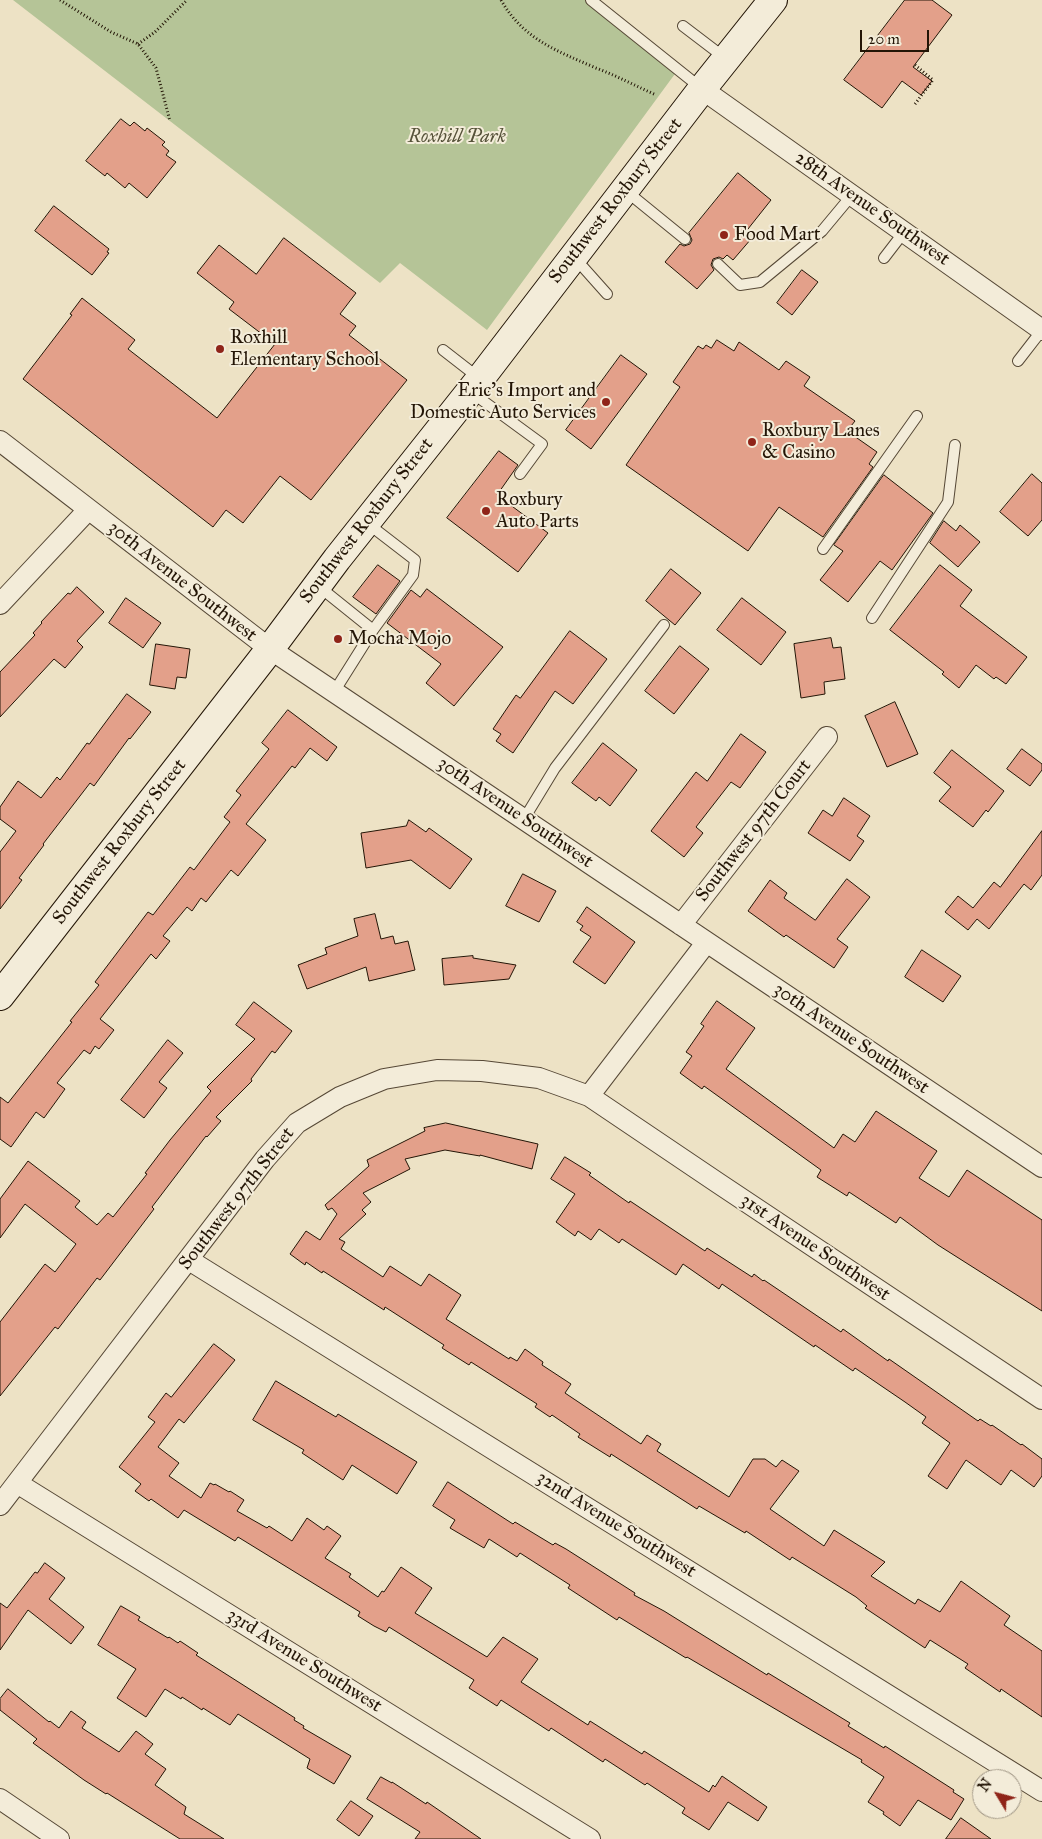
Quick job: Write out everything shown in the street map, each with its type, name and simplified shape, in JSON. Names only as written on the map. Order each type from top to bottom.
[{"type":"main road","name":"Southwest Roxbury Street","points":[[0,996],[270,649],[316,585],[475,385],[702,89],[773,0]]},
{"type":"street","name":"28th Avenue Southwest","points":[[702,89],[1042,330]]},
{"type":"street","name":"30th Avenue Southwest","points":[[0,441],[270,649],[1042,1167]]},
{"type":"street","points":[[0,604],[88,510]]},
{"type":"street","name":"Southwest 97th Court","points":[[681,925],[827,737]]},
{"type":"street","points":[[590,1096],[706,943]]},
{"type":"street","name":"Southwest 97th Street","points":[[0,1505],[265,1159],[297,1123],[340,1097],[384,1079],[437,1070],[482,1071],[538,1078],[590,1096]]},
{"type":"street","name":"31st Avenue Southwest","points":[[590,1096],[1042,1399]]},
{"type":"street","name":"32nd Avenue Southwest","points":[[189,1260],[1042,1791]]},
{"type":"street","name":"33rd Avenue Southwest","points":[[17,1483],[590,1839]]},
{"type":"street","points":[[0,1799],[59,1839]]},
{"type":"lane","points":[[591,0],[702,89]]},
{"type":"lane","points":[[683,26],[726,59]]},
{"type":"lane","points":[[626,190],[685,239]]},
{"type":"lane","points":[[718,264],[740,285],[760,282],[822,230],[852,195]]},
{"type":"lane","points":[[884,258],[904,232]]},
{"type":"lane","points":[[573,256],[607,294]]},
{"type":"lane","points":[[1018,361],[1042,330]]},
{"type":"lane","points":[[443,350],[475,385],[542,444],[520,474]]},
{"type":"lane","points":[[823,549],[918,416]]},
{"type":"lane","points":[[872,618],[948,502],[955,445]]},
{"type":"lane","points":[[334,692],[373,630],[413,576],[414,560],[366,522]]},
{"type":"lane","points":[[316,585],[373,630]]},
{"type":"lane","points":[[524,819],[555,768],[664,625]]},
{"type":"path","points":[[60,0],[111,32],[138,44],[156,68],[170,121]]},
{"type":"path","points":[[138,44],[155,32],[187,0]]},
{"type":"path","points":[[501,0],[509,14],[528,33],[548,47],[624,79],[656,96]]},
{"type":"path","points":[[914,65],[934,80],[915,104]]},
{"type":"green space","name":"Roxhill Park","points":[[13,0],[592,0],[680,67],[487,330],[400,263],[380,283]]},
{"type":"building","points":[[905,0],[932,0],[952,15],[913,67],[932,81],[921,95],[902,81],[882,108],[844,80]]},
{"type":"building","points":[[121,119],[130,126],[134,122],[145,131],[147,128],[165,142],[162,145],[169,151],[166,155],[176,162],[147,198],[129,183],[125,188],[107,173],[105,176],[86,161]]},
{"type":"building","points":[[738,173],[771,200],[744,234],[751,239],[733,260],[727,255],[723,259],[719,257],[713,259],[711,265],[714,270],[697,289],[665,262],[680,244],[684,246],[690,244],[692,240],[689,233]]},
{"type":"building","points":[[54,206],[109,249],[107,252],[109,253],[92,275],[35,231]]},
{"type":"building","points":[[284,238],[356,293],[340,314],[356,326],[349,335],[407,380],[311,500],[280,476],[243,523],[226,510],[213,527],[23,379],[72,315],[70,314],[82,298],[135,340],[128,349],[217,418],[275,344],[229,309],[234,302],[197,273],[219,245],[256,274]]},
{"type":"building","points":[[802,270],[818,282],[792,315],[777,303]]},
{"type":"building","name":"Roxbury Lanes & Casino","points":[[717,340],[734,351],[739,342],[779,370],[786,361],[810,377],[804,386],[855,421],[847,431],[877,452],[869,464],[873,467],[823,537],[779,507],[748,551],[626,465],[680,387],[673,382],[698,346],[703,349],[706,345],[711,348]]},
{"type":"building","name":"Eric's Import and Domestic Auto Services","points":[[621,355],[647,374],[591,449],[566,430]]},
{"type":"building","name":"Roxbury Auto Parts","points":[[499,451],[518,465],[497,495],[548,533],[518,572],[447,518]]},
{"type":"building","points":[[1032,474],[1042,483],[1042,520],[1028,536],[1000,512]]},
{"type":"building","points":[[884,475],[933,513],[892,570],[880,561],[848,602],[820,580],[843,551],[834,545]]},
{"type":"building","points":[[944,521],[956,531],[960,525],[980,542],[958,567],[930,543]]},
{"type":"building","points":[[378,565],[400,581],[376,614],[353,597]]},
{"type":"building","points":[[940,565],[972,590],[960,606],[1027,657],[1006,684],[996,677],[994,679],[976,665],[959,688],[942,674],[944,672],[890,630]]},
{"type":"building","points":[[671,569],[701,593],[675,625],[646,601]]},
{"type":"building","points":[[77,587],[104,612],[77,641],[83,647],[65,668],[54,659],[0,717],[0,672],[35,635],[33,633],[41,622],[68,593],[70,594]]},
{"type":"building","points":[[427,589],[503,647],[454,706],[426,683],[441,664],[387,623],[411,590],[420,597]]},
{"type":"building","points":[[126,598],[161,623],[143,648],[109,623]]},
{"type":"building","points":[[742,598],[786,632],[761,665],[717,630]]},
{"type":"building","points":[[570,631],[607,659],[573,704],[555,691],[513,753],[496,741],[501,734],[493,729],[516,695],[520,698]]},
{"type":"building","points":[[831,638],[833,648],[841,647],[845,679],[824,682],[825,694],[801,698],[794,644]]},
{"type":"building","points":[[156,644],[190,649],[186,678],[177,677],[175,689],[150,685]]},
{"type":"building","points":[[680,646],[709,669],[674,714],[645,691]]},
{"type":"building","points":[[127,694],[151,712],[129,738],[94,786],[90,783],[43,844],[19,878],[22,880],[0,909],[0,852],[16,831],[0,819],[0,807],[18,781],[41,798],[57,777],[60,780]]},
{"type":"building","points":[[895,702],[918,754],[887,767],[865,716]]},
{"type":"building","points":[[288,710],[337,747],[327,761],[310,748],[295,768],[292,766],[246,824],[266,840],[238,876],[231,870],[206,902],[201,898],[192,911],[187,907],[163,936],[170,941],[156,959],[151,954],[100,1019],[114,1030],[99,1049],[95,1046],[90,1054],[84,1050],[57,1083],[65,1089],[44,1118],[36,1112],[11,1147],[0,1139],[0,1097],[8,1103],[72,1022],[70,1021],[99,985],[95,982],[148,912],[153,915],[190,867],[194,870],[230,822],[224,817],[241,795],[236,791],[269,749],[262,743]]},
{"type":"building","points":[[741,734],[766,752],[740,788],[731,782],[696,827],[703,833],[684,857],[651,831],[696,772],[707,781]]},
{"type":"building","points":[[603,743],[637,770],[610,806],[599,797],[596,801],[572,783]]},
{"type":"building","points":[[1022,749],[1042,764],[1042,770],[1030,786],[1007,769]]},
{"type":"building","points":[[952,750],[1004,791],[988,812],[986,810],[973,827],[939,801],[951,787],[934,773]]},
{"type":"building","points":[[844,798],[870,816],[857,836],[864,841],[850,861],[808,833],[823,810],[832,816]]},
{"type":"building","points":[[409,820],[426,832],[429,828],[472,859],[450,889],[411,860],[366,868],[361,833],[406,826]]},
{"type":"building","points":[[1042,831],[1042,875],[1031,890],[1024,884],[989,929],[977,919],[968,930],[945,912],[958,896],[973,908],[994,882],[1000,887]]},
{"type":"building","points":[[523,874],[556,891],[539,922],[506,906]]},
{"type":"building","points":[[847,879],[870,897],[837,939],[848,947],[834,968],[786,935],[784,937],[748,911],[770,880],[787,893],[784,898],[815,920]]},
{"type":"building","points":[[587,907],[635,942],[605,984],[573,962],[591,937],[580,930],[583,926],[577,922]]},
{"type":"building","points":[[375,914],[381,939],[393,936],[395,944],[408,941],[415,970],[369,981],[366,967],[307,989],[298,965],[327,954],[325,948],[358,936],[354,919]]},
{"type":"building","points":[[922,950],[961,976],[943,1002],[905,977]]},
{"type":"building","points":[[473,956],[473,958],[516,965],[509,979],[444,985],[442,959]]},
{"type":"building","points":[[717,1001],[755,1028],[726,1069],[834,1148],[843,1134],[855,1142],[876,1111],[937,1151],[919,1178],[949,1197],[967,1170],[1042,1220],[1042,1311],[938,1245],[900,1217],[896,1223],[849,1192],[847,1196],[817,1177],[821,1170],[704,1086],[702,1089],[680,1073],[692,1056],[686,1052],[704,1026],[701,1024]]},
{"type":"building","points":[[254,1002],[292,1031],[275,1053],[272,1051],[251,1079],[252,1081],[216,1117],[221,1121],[206,1136],[100,1280],[97,1278],[58,1329],[55,1327],[0,1396],[0,1322],[45,1264],[55,1272],[76,1244],[25,1204],[0,1238],[0,1199],[28,1161],[80,1201],[75,1207],[97,1225],[108,1213],[113,1217],[147,1174],[145,1173],[170,1140],[211,1091],[207,1087],[255,1039],[236,1025]]},
{"type":"building","points":[[168,1040],[183,1053],[159,1082],[167,1088],[144,1118],[121,1100]]},
{"type":"building","points":[[446,1123],[538,1144],[532,1169],[480,1155],[445,1150],[405,1159],[410,1169],[363,1193],[371,1202],[362,1210],[366,1214],[339,1239],[345,1242],[341,1249],[383,1277],[390,1266],[421,1286],[429,1274],[461,1295],[446,1319],[509,1359],[510,1357],[517,1361],[525,1349],[543,1362],[542,1365],[571,1384],[565,1393],[641,1444],[647,1435],[661,1444],[657,1451],[729,1497],[753,1459],[765,1459],[776,1467],[782,1460],[799,1471],[770,1509],[824,1546],[834,1530],[885,1562],[871,1576],[915,1604],[918,1599],[940,1612],[961,1581],[1010,1616],[1004,1625],[1042,1651],[1042,1717],[1001,1689],[1000,1692],[965,1668],[968,1664],[930,1640],[925,1648],[865,1608],[867,1606],[856,1597],[792,1557],[790,1560],[746,1531],[745,1533],[699,1506],[697,1509],[611,1454],[610,1457],[578,1437],[580,1434],[552,1415],[550,1417],[535,1407],[537,1404],[471,1362],[469,1365],[442,1348],[444,1345],[385,1307],[384,1310],[323,1271],[322,1273],[306,1262],[305,1265],[290,1254],[306,1231],[320,1240],[337,1214],[332,1208],[328,1210],[325,1205],[369,1166],[367,1160],[425,1131],[424,1128]]},
{"type":"building","points":[[565,1157],[591,1173],[589,1175],[629,1203],[630,1201],[705,1251],[707,1248],[752,1277],[754,1274],[764,1280],[841,1332],[843,1329],[888,1361],[889,1359],[978,1421],[980,1419],[992,1425],[1022,1444],[1042,1459],[1042,1476],[1034,1487],[1011,1470],[1001,1485],[966,1460],[947,1489],[928,1476],[950,1443],[922,1423],[926,1417],[905,1402],[855,1368],[853,1371],[815,1345],[814,1347],[722,1284],[719,1289],[683,1264],[676,1275],[622,1239],[619,1243],[599,1229],[591,1240],[578,1231],[575,1236],[556,1222],[575,1194],[551,1179]]},
{"type":"building","points":[[214,1344],[235,1360],[184,1423],[179,1419],[158,1447],[179,1463],[169,1476],[201,1498],[210,1483],[230,1491],[244,1500],[237,1511],[267,1528],[269,1526],[292,1541],[307,1518],[324,1530],[327,1526],[341,1536],[325,1558],[351,1574],[349,1577],[378,1597],[382,1591],[384,1592],[401,1567],[432,1588],[415,1613],[487,1657],[503,1637],[538,1659],[521,1682],[588,1725],[590,1721],[642,1754],[644,1751],[709,1792],[713,1785],[715,1787],[722,1776],[767,1807],[758,1821],[728,1802],[709,1830],[682,1813],[685,1808],[647,1783],[645,1785],[605,1759],[603,1762],[551,1728],[549,1731],[501,1700],[497,1706],[469,1688],[474,1680],[389,1627],[386,1632],[374,1626],[358,1616],[360,1612],[238,1537],[235,1541],[184,1510],[178,1518],[151,1499],[149,1501],[135,1491],[141,1484],[119,1467],[155,1422],[148,1417],[166,1393],[171,1397]]},
{"type":"building","points":[[276,1381],[336,1417],[338,1414],[417,1462],[397,1494],[352,1465],[343,1480],[302,1453],[304,1450],[253,1420]]},
{"type":"building","points":[[448,1482],[513,1524],[515,1522],[553,1545],[555,1543],[566,1549],[635,1593],[634,1595],[664,1611],[767,1675],[768,1673],[850,1723],[848,1726],[884,1748],[885,1746],[954,1790],[953,1792],[964,1799],[951,1820],[918,1800],[900,1826],[883,1814],[884,1812],[868,1802],[884,1777],[861,1762],[862,1760],[619,1617],[617,1620],[568,1588],[570,1585],[520,1553],[517,1557],[489,1539],[484,1548],[450,1528],[455,1520],[433,1506]]},
{"type":"building","points":[[45,1563],[65,1578],[49,1599],[84,1627],[71,1644],[28,1610],[0,1650],[0,1603],[7,1608],[35,1572],[37,1573]]},
{"type":"building","points":[[121,1606],[140,1617],[138,1620],[168,1638],[178,1643],[180,1641],[198,1653],[196,1655],[295,1718],[294,1720],[304,1726],[303,1728],[351,1756],[334,1784],[307,1768],[310,1759],[238,1714],[230,1725],[203,1708],[202,1710],[165,1689],[146,1717],[117,1698],[136,1669],[98,1645]]},
{"type":"building","points":[[8,1689],[59,1728],[71,1711],[86,1722],[82,1728],[119,1752],[136,1731],[153,1744],[145,1754],[166,1769],[155,1785],[186,1807],[184,1814],[224,1839],[180,1839],[84,1780],[33,1743],[37,1739],[0,1710],[0,1699]]},
{"type":"building","points":[[381,1777],[426,1804],[427,1802],[481,1839],[415,1839],[420,1832],[367,1799]]},
{"type":"building","points":[[351,1801],[373,1816],[359,1836],[337,1820]]},
{"type":"building","points":[[961,1818],[991,1839],[946,1839]]},
{"type":"place","name":"Food Mart","points":[[724,235]]},
{"type":"place","name":"Roxhill Elementary School","points":[[220,349]]},
{"type":"place","name":"Eric's Import and Domestic Auto Services","points":[[606,402]]},
{"type":"place","name":"Roxbury Lanes & Casino","points":[[752,442]]},
{"type":"place","name":"Roxbury Auto Parts","points":[[486,511]]},
{"type":"place","name":"Mocha Mojo","points":[[338,639]]}]
